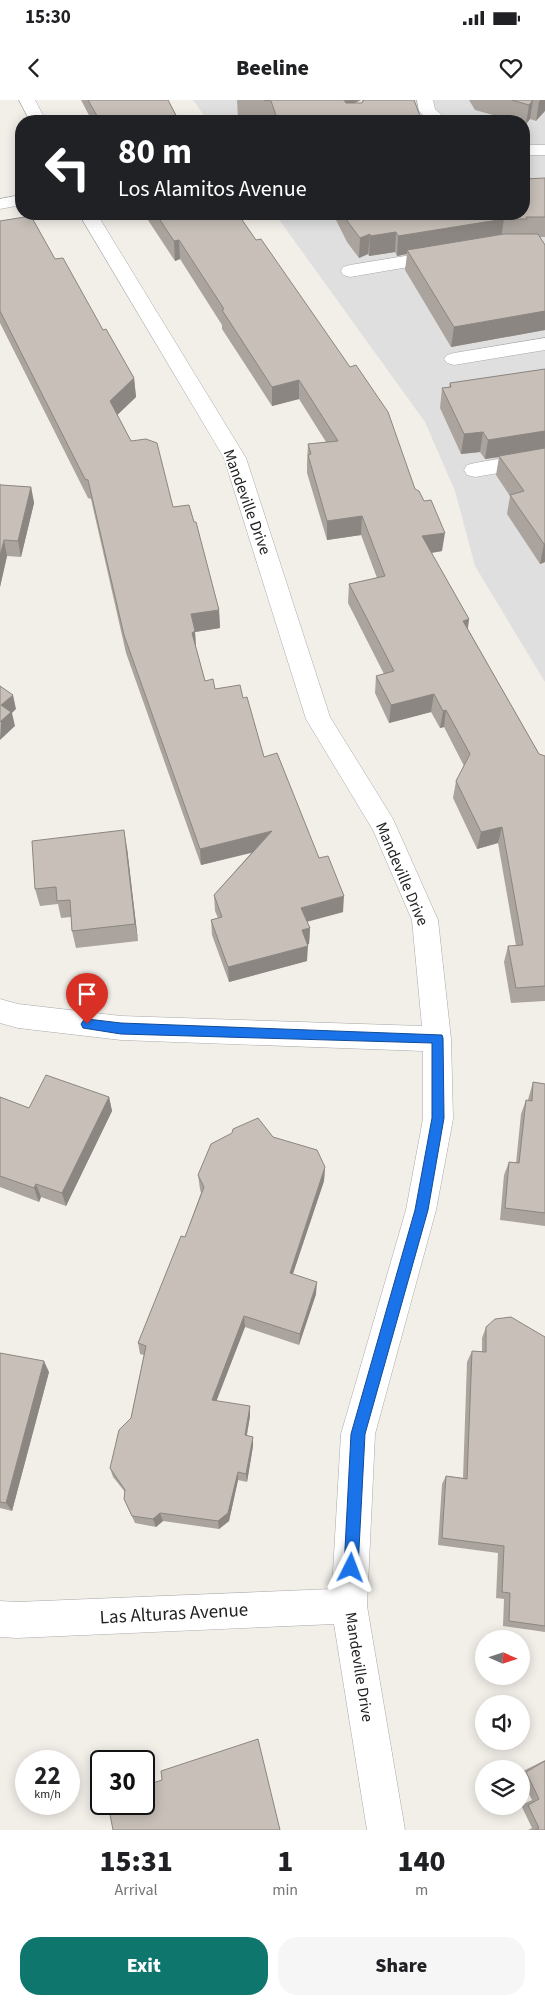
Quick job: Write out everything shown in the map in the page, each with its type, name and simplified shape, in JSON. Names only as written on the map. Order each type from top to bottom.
[{"type":"street","points":[[27,100],[35,115]]},
{"type":"street","points":[[424,100],[430,115]]},
{"type":"street","points":[[530,150],[545,150]]},
{"type":"street","points":[[0,204],[15,201]]},
{"type":"street","name":"Mandeville Drive","points":[[92,220],[235,458],[318,719],[384,826],[425,920],[437,1038],[438,1118],[421,1210],[358,1434],[349,1606],[386,1830]]},
{"type":"street","points":[[350,271],[463,253]]},
{"type":"street","points":[[454,359],[545,344]]},
{"type":"street","points":[[475,470],[545,458]]},
{"type":"street","points":[[0,1011],[18,1016],[121,1028],[437,1038]]},
{"type":"street","name":"Las Alturas Avenue","points":[[0,1619],[16,1620],[349,1606]]},
{"type":"shaded area","points":[[193,100],[545,100],[545,682],[475,566],[455,491],[425,422],[279,220],[530,220],[530,115],[204,115]]},
{"type":"building","points":[[88,100],[168,100],[176,115],[97,115]]},
{"type":"building","points":[[264,100],[344,100],[346,103],[362,103],[364,100],[414,100],[420,115],[276,115],[271,101]]},
{"type":"building","points":[[512,100],[533,100],[529,105]]},
{"type":"building","points":[[545,178],[545,217],[530,217],[530,179]]},
{"type":"building","points":[[15,219],[33,220],[55,259],[63,258],[103,330],[106,329],[134,378],[110,401],[131,441],[146,439],[157,443],[173,507],[189,505],[194,522],[196,522],[219,610],[191,614],[195,631],[192,633],[205,681],[213,679],[215,689],[240,685],[243,698],[247,697],[264,757],[277,753],[319,858],[328,856],[344,896],[301,908],[310,928],[302,930],[308,946],[228,967],[211,920],[222,917],[214,895],[272,831],[200,849],[124,635],[88,480],[85,479],[0,311],[0,221]]},
{"type":"building","points":[[160,220],[242,220],[256,240],[261,239],[350,367],[356,365],[388,412],[415,489],[419,491],[424,501],[431,500],[445,533],[422,536],[469,619],[463,621],[539,754],[545,756],[545,986],[516,988],[508,946],[523,945],[502,827],[481,832],[456,781],[470,754],[446,710],[443,711],[434,694],[391,705],[376,676],[394,671],[349,584],[385,576],[362,516],[327,521],[308,455],[311,454],[308,444],[338,441],[299,380],[272,387],[179,240],[174,241]]},
{"type":"building","points":[[347,220],[498,220],[398,236],[396,232],[370,236],[370,234],[360,238]]},
{"type":"building","points":[[504,234],[538,234],[545,245],[545,311],[454,327],[407,250]]},
{"type":"building","points":[[545,369],[545,431],[488,440],[483,432],[464,434],[442,388],[451,387],[450,383]]},
{"type":"building","points":[[545,448],[544,544],[510,495],[524,491],[499,456]]},
{"type":"building","points":[[0,484],[31,487],[18,541],[4,540],[0,556]]},
{"type":"building","points":[[0,686],[13,695],[1,705],[11,712],[0,722]]},
{"type":"building","points":[[124,830],[135,924],[72,931],[70,900],[57,901],[56,887],[35,889],[32,841]]},
{"type":"building","points":[[46,1075],[109,1097],[62,1193],[36,1184],[34,1188],[0,1176],[0,1097],[29,1108]]},
{"type":"building","points":[[533,1082],[545,1084],[545,1213],[505,1208],[509,1162],[519,1163],[526,1100],[532,1101]]},
{"type":"building","points":[[258,1118],[273,1137],[317,1150],[325,1167],[290,1273],[317,1282],[300,1334],[244,1316],[212,1400],[250,1406],[245,1435],[253,1437],[246,1474],[238,1472],[228,1513],[218,1521],[160,1513],[153,1519],[132,1516],[124,1499],[125,1490],[110,1468],[119,1430],[131,1418],[146,1346],[138,1343],[181,1236],[185,1237],[204,1187],[198,1175],[211,1144],[232,1133],[233,1129]]},
{"type":"building","points":[[511,1317],[545,1337],[545,1626],[509,1621],[510,1593],[502,1592],[504,1546],[442,1538],[446,1476],[467,1479],[472,1351],[486,1352],[486,1327],[495,1319]]},
{"type":"building","points":[[0,1353],[44,1361],[6,1503],[0,1502]]},
{"type":"building","points":[[258,1739],[280,1830],[113,1830],[110,1815],[155,1815],[155,1782],[162,1780],[161,1771]]},
{"type":"building","points":[[545,1761],[545,1830],[535,1830],[539,1828],[530,1809],[530,1804],[539,1799],[530,1780],[530,1770]]},
{"type":"route","points":[[87,1024],[121,1028],[437,1038],[438,1118],[421,1210],[358,1434],[351,1568]]}]
